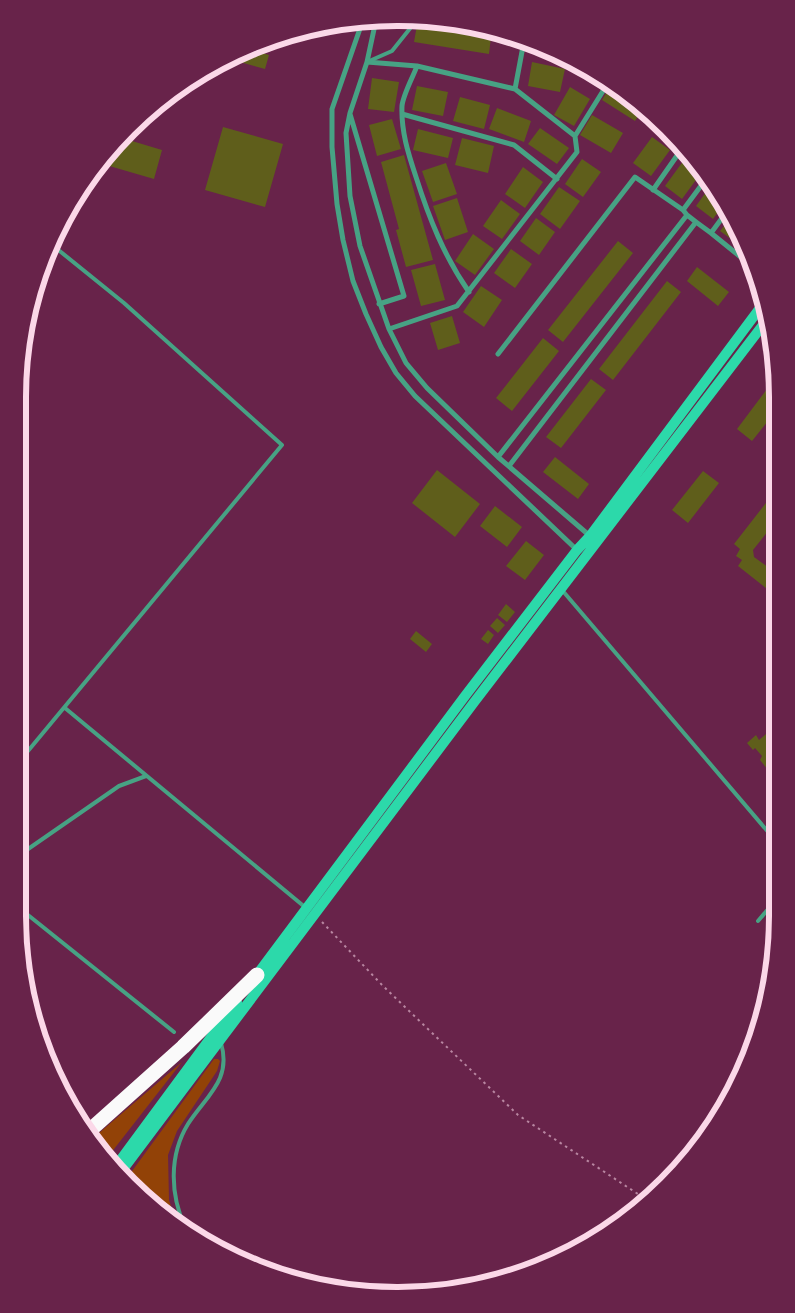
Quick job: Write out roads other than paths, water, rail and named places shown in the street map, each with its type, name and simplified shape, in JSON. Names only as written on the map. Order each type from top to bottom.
[{"type":"highway","points":[[93,1128],[183,1047],[257,975]]},
{"type":"main road","points":[[119,1161],[306,908],[552,582],[590,536],[758,310]]},
{"type":"main road","points":[[125,1167],[762,326]]},
{"type":"main road","points":[[306,908],[315,915]]},
{"type":"street","points":[[375,27],[367,62],[350,113],[346,132],[350,196],[360,246],[389,329],[406,363],[427,388],[498,457],[598,543]]},
{"type":"street","points":[[360,28],[332,109],[332,147],[337,204],[343,240],[353,281],[366,314],[381,347],[396,373],[415,396],[586,557]]},
{"type":"street","points":[[515,89],[523,48]]},
{"type":"street","points":[[367,62],[417,66],[515,89],[575,136]]},
{"type":"street","points":[[417,66],[402,104],[403,138],[425,206],[442,247],[456,274],[469,292]]},
{"type":"street","points":[[389,329],[457,306],[577,152],[575,136],[604,89]]},
{"type":"street","points":[[350,113],[404,296],[379,304]]},
{"type":"street","points":[[402,114],[514,145],[556,179]]},
{"type":"street","points":[[653,190],[678,154]]},
{"type":"street","points":[[498,354],[635,177],[685,212],[741,256]]},
{"type":"street","points":[[498,457],[685,212],[702,185]]},
{"type":"street","points":[[711,233],[722,218]]},
{"type":"street","points":[[509,466],[696,222]]},
{"type":"lane","points":[[367,62],[392,51],[412,27]]},
{"type":"lane","points":[[26,754],[282,445],[124,303],[58,249]]},
{"type":"lane","points":[[552,582],[561,589],[769,833]]},
{"type":"lane","points":[[65,708],[306,908]]},
{"type":"lane","points":[[26,850],[119,786],[146,776]]},
{"type":"lane","points":[[758,921],[769,907]]},
{"type":"lane","points":[[26,913],[174,1032]]},
{"type":"lane","points":[[181,1217],[174,1183],[176,1150],[187,1126],[214,1091],[223,1070],[224,1060],[220,1039]]}]
